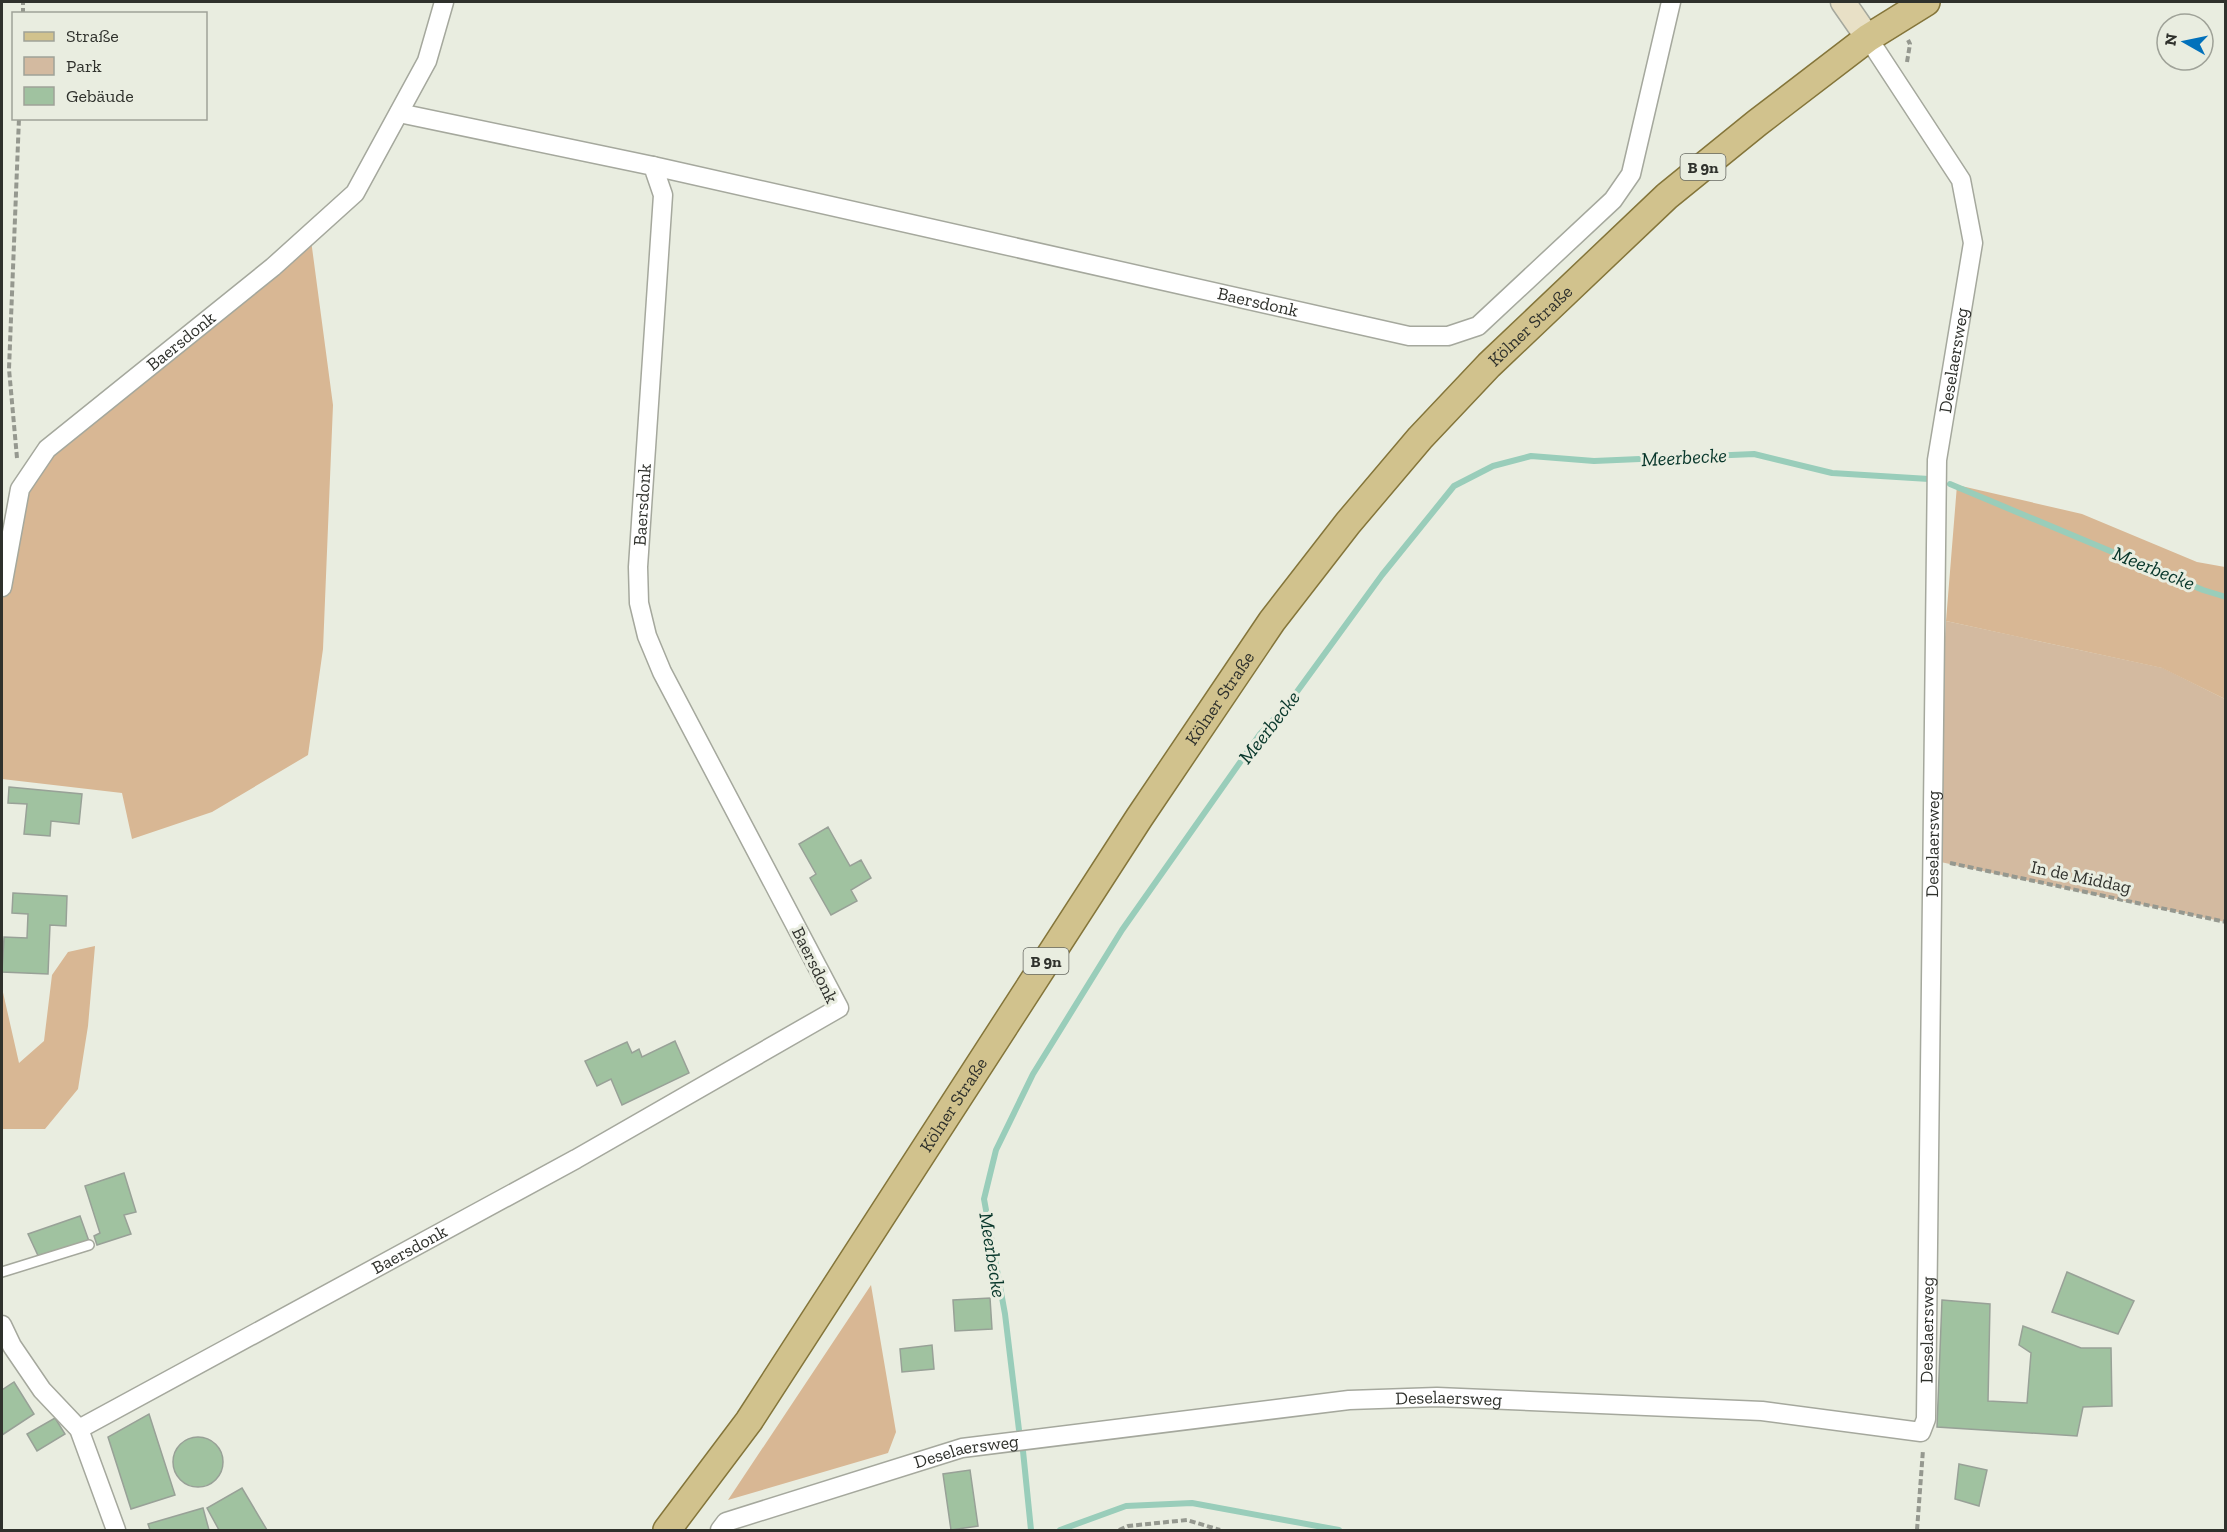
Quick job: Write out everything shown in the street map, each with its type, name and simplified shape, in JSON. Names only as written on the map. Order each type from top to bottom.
[{"type":"main road","points":[[1843,2],[1868,38]]},
{"type":"main road","name":"Kölner Straße","points":[[667,1530],[749,1421],[1139,818],[1272,621],[1348,523],[1447,409],[1557,298],[1667,196],[1868,38],[1926,2]]},
{"type":"street","name":"Baersdonk","points":[[2,586],[20,489],[46,449],[256,280],[355,193],[427,61],[444,2]]},
{"type":"street","name":"Baersdonk","points":[[399,113],[653,166],[1409,336],[1448,336],[1478,326],[1612,200],[1631,174],[1671,2]]},
{"type":"street","name":"Deselaersweg","points":[[720,1530],[726,1522],[962,1448],[1349,1400],[1437,1397],[1762,1411],[1921,1432],[1926,1419],[1937,460],[1973,243],[1961,180],[1868,38]]},
{"type":"street","name":"Baersdonk","points":[[79,1429],[576,1159],[839,1008],[662,672],[647,636],[639,603],[638,567],[663,195],[653,166]]},
{"type":"street","points":[[2,1325],[12,1346],[42,1390],[79,1429],[116,1530]]},
{"type":"lane","points":[[2,1272],[89,1245]]},
{"type":"path","points":[[1897,21],[1910,44],[1905,73]]},
{"type":"path","points":[[19,120],[9,369],[20,489]]},
{"type":"path","name":"In de Middag","points":[[1931,860],[2226,922]]},
{"type":"path","points":[[1917,1530],[1923,1449],[1921,1432]]},
{"type":"path","points":[[1119,1530],[1128,1526],[1187,1520],[1220,1530]]},
{"type":"green space","points":[[1946,621],[2163,668],[2225,699],[2225,922],[1931,860]]},
{"type":"shaded area","points":[[311,240],[333,405],[323,649],[308,755],[212,812],[132,839],[122,793],[2,779],[2,594],[24,488],[47,450]]},
{"type":"shaded area","points":[[1957,485],[2082,514],[2197,562],[2225,567],[2225,699],[2162,668],[1946,621]]},
{"type":"shaded area","points":[[95,946],[88,1026],[78,1089],[45,1129],[2,1129],[2,988],[19,1063],[44,1041],[52,975],[68,952]]},
{"type":"shaded area","points":[[871,1285],[896,1432],[888,1453],[728,1500]]},
{"type":"building","points":[[9,787],[82,794],[79,824],[51,821],[50,836],[24,834],[27,804],[8,803]]},
{"type":"building","points":[[828,827],[850,866],[861,860],[871,878],[851,890],[857,901],[831,915],[810,878],[816,874],[799,844]]},
{"type":"building","points":[[13,893],[67,896],[66,926],[50,925],[48,974],[2,972],[4,937],[27,938],[28,914],[12,913]]},
{"type":"building","points":[[675,1041],[689,1073],[622,1105],[611,1079],[597,1086],[585,1061],[627,1042],[632,1053],[639,1049],[642,1057]]},
{"type":"building","points":[[124,1173],[136,1212],[124,1215],[131,1234],[97,1245],[94,1236],[100,1233],[85,1186]]},
{"type":"building","points":[[80,1216],[90,1244],[41,1262],[28,1234]]},
{"type":"building","points":[[2067,1272],[2134,1301],[2118,1334],[2052,1312]]},
{"type":"building","points":[[990,1298],[992,1329],[955,1331],[953,1300]]},
{"type":"building","points":[[1942,1300],[1990,1304],[1988,1401],[2027,1403],[2031,1353],[2019,1345],[2023,1326],[2081,1348],[2111,1348],[2112,1406],[2083,1407],[2077,1436],[1937,1427]]},
{"type":"building","points":[[932,1345],[934,1369],[902,1372],[900,1349]]},
{"type":"building","points":[[14,1382],[34,1414],[2,1435],[2,1390]]},
{"type":"building","points":[[149,1414],[175,1495],[131,1509],[108,1437]]},
{"type":"building","points":[[55,1418],[65,1434],[37,1451],[27,1434]]},
{"type":"building","points":[[193,1437],[203,1437],[216,1444],[223,1457],[223,1467],[216,1480],[203,1487],[193,1487],[184,1483],[177,1476],[173,1467],[173,1457],[177,1448],[184,1441]]},
{"type":"building","points":[[1959,1464],[1987,1470],[1979,1506],[1955,1499]]},
{"type":"building","points":[[970,1470],[978,1526],[951,1530],[943,1474]]},
{"type":"building","points":[[242,1488],[267,1530],[219,1530],[207,1508]]},
{"type":"building","points":[[203,1508],[209,1530],[150,1530],[148,1524]]},
{"type":"waterway","name":"Meerbecke","points":[[1019,1430],[1005,1314],[984,1199],[996,1150],[1033,1074],[1122,930],[1260,734],[1288,704],[1382,575],[1454,486],[1493,466],[1531,456],[1594,461],[1754,454],[1832,473],[1929,479]]},
{"type":"waterway","name":"Meerbecke","points":[[1950,484],[2203,590],[2226,597]]},
{"type":"waterway","name":"Meerbecke","points":[[1023,1451],[1031,1530]]},
{"type":"waterway","points":[[1060,1530],[1126,1506],[1192,1503],[1339,1530]]}]
